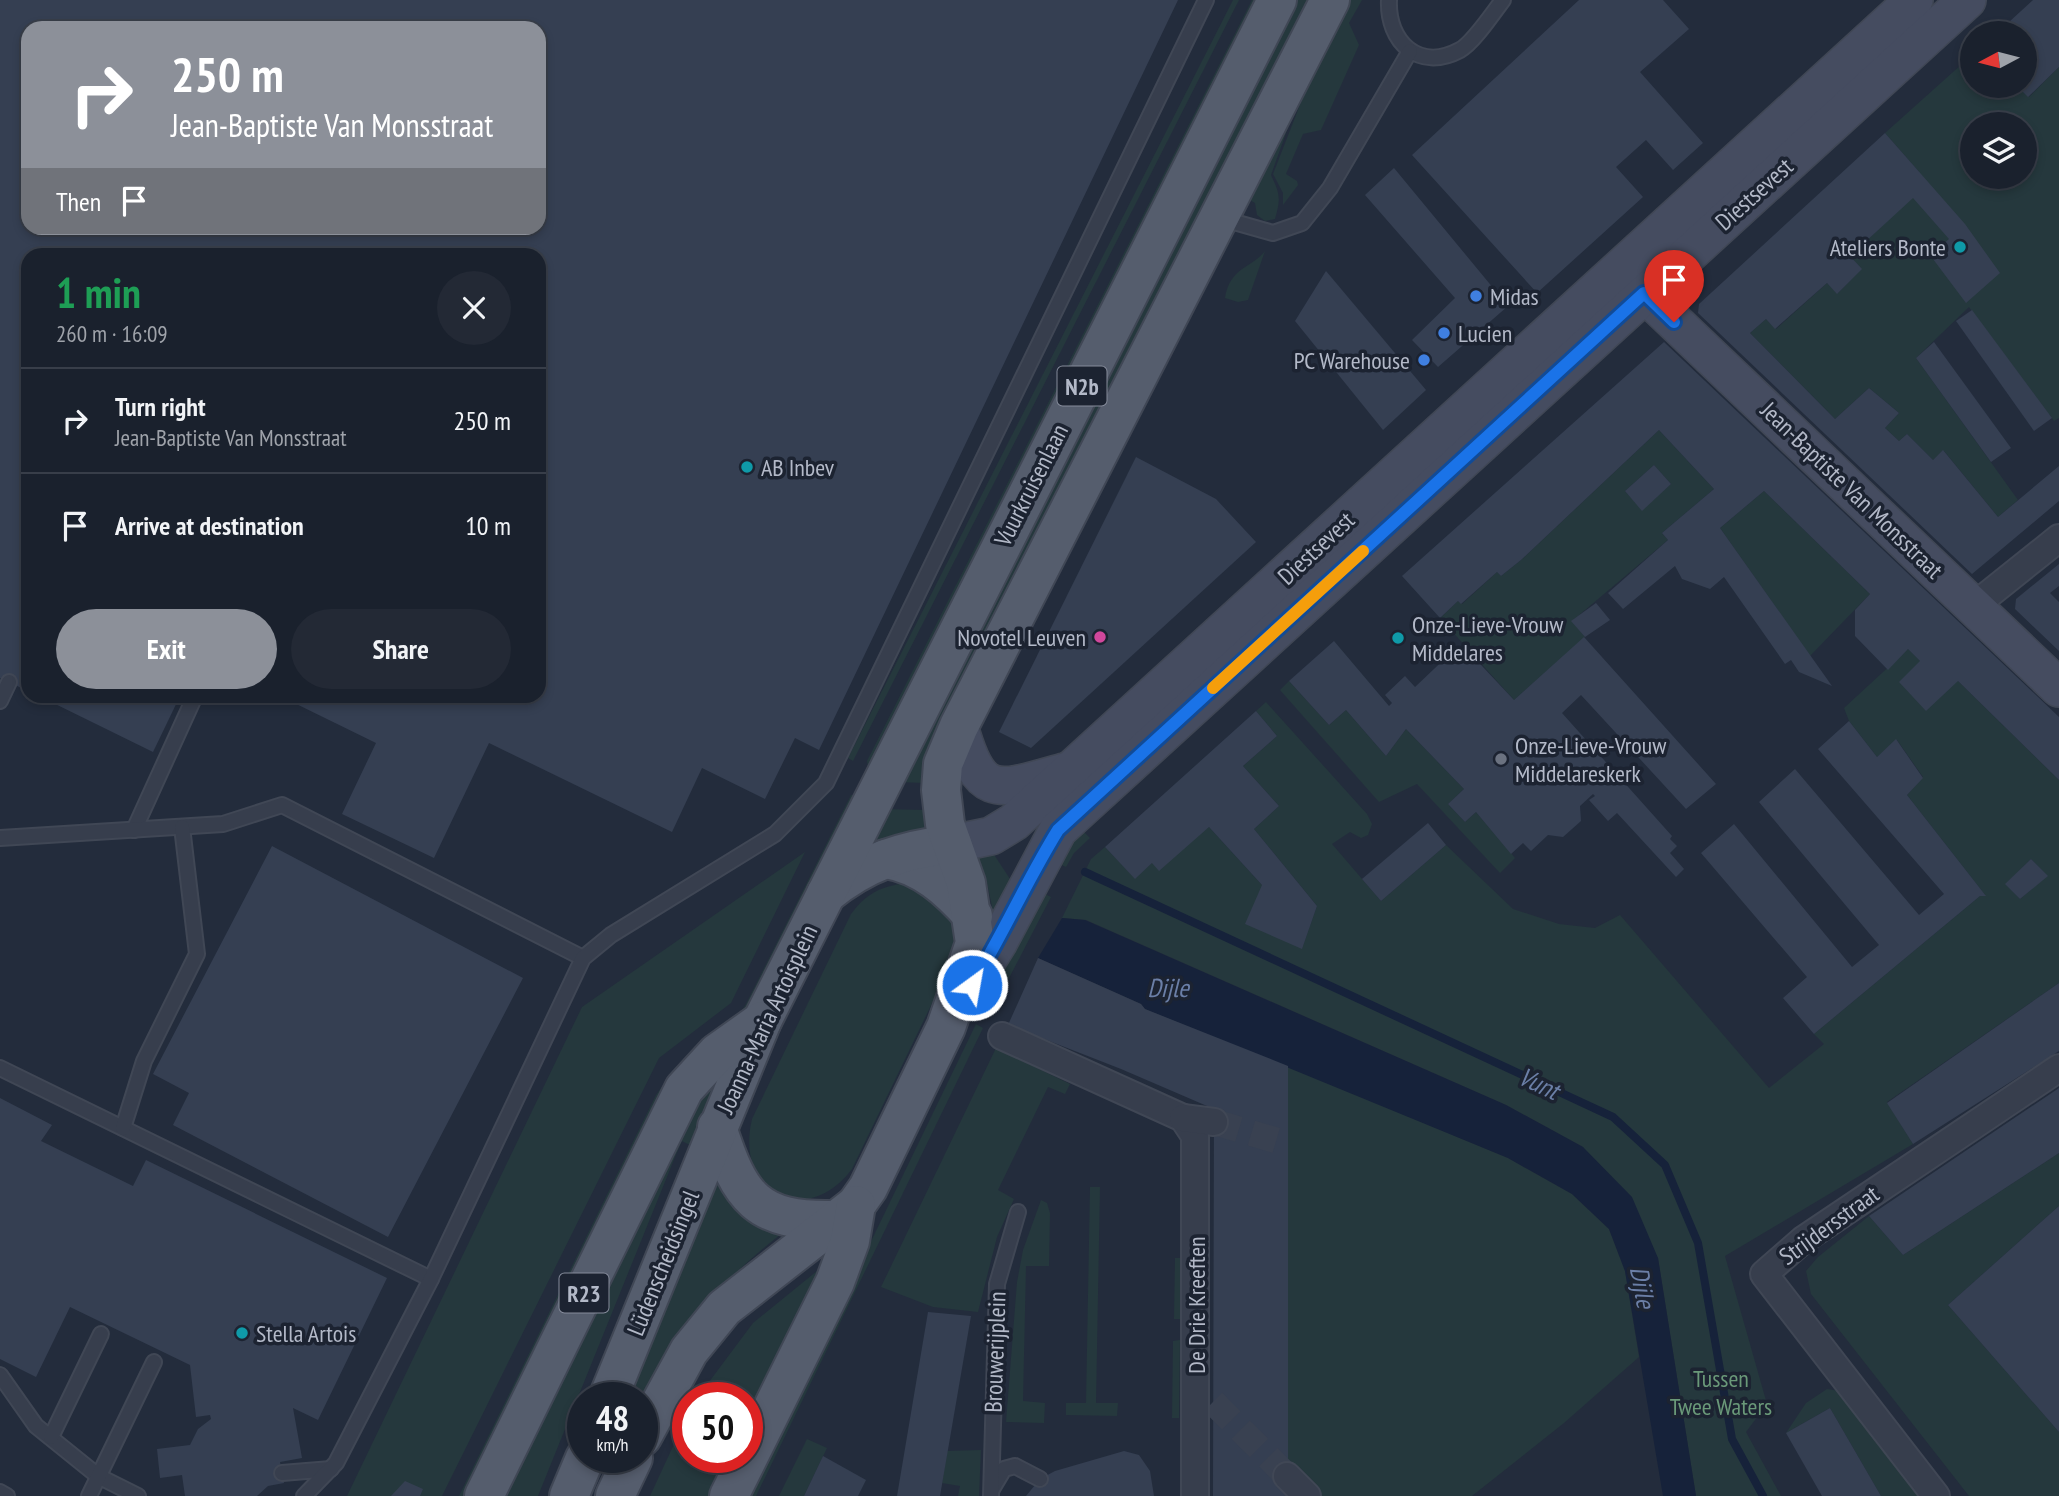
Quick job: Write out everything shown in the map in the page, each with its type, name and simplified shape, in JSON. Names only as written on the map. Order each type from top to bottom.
[{"type":"main road","name":"Vuurkruisenlaan","points":[[824,896],[1277,0]]},
{"type":"main road","name":"Vuurkruisenlaan","points":[[952,844],[941,790],[943,764],[959,726],[1329,0]]},
{"type":"main road","name":"Diestsevest","points":[[952,844],[990,836],[1014,822],[1914,0]]},
{"type":"main road","name":"Diestsevest","points":[[946,1027],[998,943],[1037,863],[1058,830],[1967,0]]},
{"type":"main road","name":"Jean-Baptiste Van Monsstraat","points":[[1644,293],[2059,688]]},
{"type":"main road","points":[[959,726],[967,756],[978,776],[987,781],[1013,786],[1075,768]]},
{"type":"main road","name":"Joanna-Maria Artoisplein","points":[[846,1212],[804,1220],[772,1212],[753,1201],[743,1191],[727,1159],[717,1127],[762,1021],[824,896],[853,872],[911,849],[952,844]]},
{"type":"main road","name":"N2b","points":[[952,844],[974,916]]},
{"type":"main road","points":[[658,1408],[689,1351],[724,1308],[846,1212],[868,1188],[946,1027],[975,943],[974,916],[952,892],[926,874],[907,863],[886,859]]},
{"type":"main road","name":"R23","points":[[484,1496],[684,1089],[717,1053],[762,1021]]},
{"type":"main road","name":"Lüdenscheidsingel","points":[[614,1382],[717,1127]]},
{"type":"main road","points":[[729,1496],[835,1282],[850,1241],[846,1212]]},
{"type":"main road","points":[[569,1496],[579,1473]]},
{"type":"main road","points":[[615,1496],[626,1473]]},
{"type":"street","points":[[1974,607],[2059,538]]},
{"type":"street","points":[[1002,1036],[1183,1118],[1214,1122]]},
{"type":"street","name":"Strijdersstraat","points":[[1936,1496],[1764,1274],[1803,1240],[2059,1068]]},
{"type":"street","name":"De Drie Kreeften","points":[[1183,1118],[1195,1136],[1197,1151],[1204,1394],[1195,1496]]},
{"type":"street","points":[[1287,1476],[1307,1496]]},
{"type":"lane","points":[[304,1496],[331,1469],[431,1279],[583,958],[611,935],[775,834],[826,783],[1206,0]]},
{"type":"lane","points":[[1389,0],[1389,21],[1401,45],[1410,51],[1443,56],[1462,50],[1503,0]]},
{"type":"lane","points":[[1218,218],[1273,233],[1302,223],[1330,188],[1410,51]]},
{"type":"lane","points":[[0,701],[9,682]]},
{"type":"lane","points":[[134,830],[192,703]]},
{"type":"lane","points":[[0,838],[223,824],[282,805],[583,958]]},
{"type":"lane","points":[[123,1128],[144,1061],[197,954],[182,827]]},
{"type":"lane","points":[[0,1068],[431,1279]]},
{"type":"lane","name":"Brouwerijplein","points":[[991,1493],[997,1284],[1018,1212]]},
{"type":"lane","points":[[51,1437],[101,1334]]},
{"type":"lane","points":[[89,1496],[154,1362]]},
{"type":"lane","points":[[0,1375],[36,1426],[99,1476],[138,1496]]},
{"type":"lane","points":[[282,1473],[331,1469]]},
{"type":"lane","points":[[991,1493],[1004,1469],[1027,1470],[1040,1479]]},
{"type":"lane","points":[[0,1492],[6,1496]]},
{"type":"green space","points":[[1233,0],[1239,0],[853,761],[848,758]]},
{"type":"green space","points":[[1252,0],[1260,0],[870,768],[867,761]]},
{"type":"green space","points":[[1291,0],[1313,0],[926,783],[896,782]]},
{"type":"green space","points":[[1348,0],[1362,0],[1349,23],[1359,45],[1321,130],[1303,134],[1286,174],[1297,181],[1298,185],[1283,205],[1283,193],[1273,174],[1310,79]]},
{"type":"green space","points":[[1960,66],[1960,98],[2037,98],[2037,89],[2059,67],[2059,418],[2054,421],[1969,307],[1916,358],[2018,500],[1998,517],[1944,451],[1933,460],[1907,434],[1899,441],[1885,428],[1899,413],[1869,388],[1835,419],[1750,333],[1766,319],[1776,329],[1827,283],[1838,293],[1861,269],[1850,256],[1881,227],[1919,172],[1885,133]]},
{"type":"green space","points":[[1306,77],[1271,175],[1279,196],[1275,219],[1265,221],[1257,215],[1255,203],[1248,199]]},
{"type":"green space","points":[[1265,251],[1248,300],[1238,302],[1225,298],[1236,274]]},
{"type":"green space","points":[[1659,430],[1714,489],[1662,533],[1668,540],[1572,621],[1585,637],[1514,700],[1440,618],[1458,601],[1462,604],[1497,572],[1501,576]],"holes":[[[1654,465],[1671,484],[1642,510],[1625,491]]]},
{"type":"green space","points":[[1764,491],[1870,594],[1810,656],[1720,528]]},
{"type":"green space","name":"Tussen Twee Waters","points":[[1908,649],[1920,661],[1958,681],[2059,780],[2059,983],[1887,1102],[1913,1144],[1725,1256],[1767,1404],[1746,1432],[1781,1496],[1696,1496],[1658,1258],[1583,1147],[1506,1105],[1086,920],[1062,918],[1091,859],[1105,847],[1135,878],[1152,863],[1209,827],[1262,885],[1302,948],[1317,906],[1254,829],[1279,806],[1243,766],[1277,736],[1256,711],[1266,702],[1367,814],[1372,824],[1368,835],[1361,838],[1350,832],[1332,844],[1381,901],[1446,845],[1513,909],[1559,924],[1595,928],[1620,915],[1769,1088],[1824,1044],[1814,1034],[1980,896],[1985,895],[1907,795],[1923,777],[1897,740],[1877,757],[1849,721],[1844,708]],"holes":[[[2031,859],[2047,876],[2020,899],[2006,884]]]},
{"type":"green space","points":[[1289,681],[1329,725],[1346,710],[1386,756],[1406,729],[1464,789],[1448,804],[1465,822],[1476,812],[1515,858],[1500,873],[1417,784],[1379,802],[1280,690]]},
{"type":"green space","points":[[851,795],[858,796],[762,990],[468,1496],[459,1496],[656,1095],[675,1068],[738,1017]]},
{"type":"green space","points":[[882,809],[926,810],[931,832],[863,852]]},
{"type":"green space","points":[[1083,831],[1090,838],[1074,853],[1066,867],[1057,863],[1067,845]]},
{"type":"green space","points":[[991,850],[1010,879],[993,911],[986,878],[976,858]]},
{"type":"green space","points":[[805,852],[731,1003],[659,1058],[442,1496],[347,1496],[582,1007]]},
{"type":"green space","points":[[905,883],[931,895],[947,913],[954,936],[951,964],[852,1169],[834,1187],[814,1197],[795,1199],[778,1195],[764,1183],[754,1167],[749,1145],[752,1119],[851,914],[874,892]]},
{"type":"green space","points":[[1041,892],[1051,897],[990,1015],[982,1011]]},
{"type":"green space","points":[[976,1024],[983,1028],[756,1496],[748,1496],[759,1473],[763,1473],[763,1465]]},
{"type":"green space","points":[[996,1048],[1070,1084],[1065,1094],[1048,1087],[998,1190],[1014,1199],[997,1237],[978,1312],[933,1307],[881,1287]]},
{"type":"green space","points":[[1288,1066],[1508,1158],[1572,1194],[1609,1229],[1625,1271],[1639,1357],[1564,1423],[1472,1496],[1317,1496],[1288,1466]]},
{"type":"green space","points":[[719,1078],[690,1145],[682,1141],[584,1382],[567,1382],[567,1424],[538,1496],[498,1496],[692,1103]]},
{"type":"green space","points":[[2059,1153],[2059,1206],[1948,1305],[2059,1432],[2059,1496],[1969,1496],[1811,1294],[1806,1271],[1818,1257],[1869,1216],[1903,1255]]},
{"type":"green space","points":[[716,1180],[742,1216],[781,1234],[739,1270],[702,1308],[669,1351],[650,1382],[633,1382]]},
{"type":"green space","points":[[1090,1187],[1100,1187],[1096,1403],[1118,1403],[1117,1416],[1066,1415],[1066,1403],[1086,1403]]},
{"type":"green space","points":[[1041,1200],[1047,1203],[1050,1213],[1049,1266],[1026,1266],[1023,1401],[1045,1403],[1044,1423],[1006,1422],[1017,1282],[1023,1250]]},
{"type":"green space","points":[[1175,1258],[1182,1258],[1181,1319],[1174,1319]]},
{"type":"green space","points":[[828,1262],[763,1395],[763,1382],[709,1382],[753,1323]]},
{"type":"green space","points":[[1180,1340],[1179,1418],[1172,1418],[1173,1341]]},
{"type":"green space","points":[[1827,1389],[1840,1391],[1925,1496],[1881,1496],[1830,1408],[1786,1433],[1806,1403]]},
{"type":"green space","points":[[807,1439],[827,1448],[804,1496],[779,1496]]},
{"type":"green space","points":[[672,1449],[672,1473],[726,1473],[714,1496],[650,1496]]},
{"type":"green space","points":[[981,1450],[979,1496],[958,1496],[960,1486],[942,1483],[947,1451]]},
{"type":"water","name":"Dijle","points":[[1062,918],[1085,920],[1506,1105],[1583,1147],[1632,1197],[1658,1258],[1696,1496],[1663,1496],[1625,1271],[1609,1229],[1572,1194],[1508,1158],[1145,1009],[1141,1004],[1038,958]]},
{"type":"building","name":"AB Inbev","points":[[0,0],[1178,0],[819,750],[795,738],[765,799],[702,768],[672,832],[489,743],[434,858],[342,814],[376,743],[294,703],[546,703],[546,248],[21,248],[21,688],[0,678]]},
{"type":"building","points":[[1579,0],[1663,0],[1689,29],[1640,72],[1703,143],[1673,170],[1646,140],[1616,167],[1643,197],[1537,293],[1412,155]]},
{"type":"building","points":[[2033,0],[2059,0],[2059,67],[2037,88],[2037,21],[2010,21]]},
{"type":"building","points":[[1885,133],[1965,224],[2000,273],[1966,303],[1930,255],[1949,239],[1913,198],[1850,256],[1862,269],[1837,294],[1827,283],[1775,329],[1766,319],[1750,333],[1835,419],[1869,388],[1899,413],[1885,428],[1899,441],[1907,434],[1933,460],[1943,450],[1998,517],[2059,466],[2059,501],[1972,574],[1698,313],[1699,304]]},
{"type":"building","points":[[1394,168],[1508,306],[1438,367],[1412,340],[1455,298],[1365,195]]},
{"type":"building","points":[[1326,271],[1426,390],[1383,430],[1295,321]]},
{"type":"building","points":[[1972,310],[2052,418],[2034,431],[1956,321]]},
{"type":"building","points":[[1664,342],[2059,717],[2059,780],[1958,681],[1926,711],[1899,682],[1920,661],[1908,649],[1888,670],[1855,636],[1855,610],[1870,594],[1764,491],[1720,528],[1832,686],[1799,672],[1791,660],[1785,664],[1724,577],[1710,589],[1682,579],[1675,566],[1623,609],[1608,593],[1668,540],[1662,533],[1714,489],[1659,430],[1521,560],[1501,576],[1497,572],[1461,604],[1458,601],[1440,618],[1402,576]]},
{"type":"building","points":[[1934,342],[2011,448],[1991,462],[1916,358]]},
{"type":"building","name":"Novotel Leuven","points":[[1136,457],[1216,499],[1256,542],[1031,748],[999,732]]},
{"type":"building","points":[[1654,465],[1671,484],[1642,511],[1625,491]]},
{"type":"building","points":[[2059,564],[2059,586],[2050,593],[2059,602],[2059,651],[2015,609],[2016,599]]},
{"type":"building","points":[[1596,603],[1610,620],[1585,637],[1571,621]]},
{"type":"building","points":[[1584,637],[1716,784],[1686,809],[1581,695],[1562,713],[1672,836],[1670,839],[1677,846],[1670,853],[1684,869],[1676,877],[1617,813],[1608,821],[1589,800],[1595,796],[1593,794],[1580,806],[1581,821],[1563,837],[1548,835],[1531,851],[1523,843],[1511,854],[1476,812],[1465,822],[1448,804],[1464,789],[1406,729],[1386,756],[1346,710],[1329,725],[1289,681],[1334,641],[1389,706],[1392,703],[1385,695],[1405,676],[1415,687],[1454,650],[1459,657],[1467,650],[1514,700]]},
{"type":"building","points":[[53,703],[177,703],[153,752]]},
{"type":"building","points":[[1256,711],[1277,736],[1243,766],[1279,806],[1254,829],[1317,906],[1302,949],[1245,924],[1262,885],[1209,827],[1159,871],[1152,863],[1135,879],[1105,847]]},
{"type":"building","points":[[1849,721],[1877,757],[1896,739],[1923,778],[1907,795],[1986,896],[1980,896],[1814,1034],[1783,998],[1807,977],[1701,853],[1734,824],[1852,967],[1879,945],[1759,802],[1795,769],[1919,915],[1944,894],[1818,749]]},
{"type":"building","points":[[1428,823],[1446,845],[1381,901],[1362,879]]},
{"type":"building","points":[[272,846],[523,978],[388,1237],[173,1125],[189,1093],[153,1074]]},
{"type":"building","points":[[2031,859],[2048,876],[2020,899],[2005,884]]},
{"type":"building","points":[[1038,958],[1141,1004],[1145,1009],[1288,1066],[1288,1496],[1213,1496],[1214,1109],[1008,1025]]},
{"type":"building","points":[[2059,983],[2059,1051],[1913,1144],[1887,1103]]},
{"type":"building","points":[[2059,1088],[2059,1153],[1903,1255],[1869,1216]]},
{"type":"building","name":"Stella Artois","points":[[0,1098],[52,1125],[41,1141],[133,1186],[146,1160],[387,1278],[318,1420],[293,1408],[302,1458],[280,1462],[284,1483],[268,1486],[257,1496],[185,1496],[182,1475],[160,1478],[157,1449],[190,1445],[198,1429],[211,1419],[210,1415],[196,1417],[190,1365],[70,1307],[36,1377],[0,1359]]},
{"type":"building","points":[[2059,1206],[2059,1432],[1948,1305]]},
{"type":"building","points":[[928,1312],[971,1316],[940,1496],[897,1496]]},
{"type":"building","points":[[1830,1408],[1881,1496],[1822,1496],[1786,1433]]},
{"type":"building","points":[[1124,1451],[1139,1455],[1150,1471],[1154,1496],[1026,1496],[1040,1479],[1055,1471]]},
{"type":"building","points":[[823,1456],[866,1480],[858,1496],[804,1496]]},
{"type":"building","points":[[405,1481],[423,1489],[420,1496],[391,1496]]},
{"type":"waterway","name":"Vunt","points":[[1085,872],[1613,1117],[1665,1165],[1698,1243],[1732,1439],[1763,1496]]},
{"type":"tunnel","points":[[1214,1122],[1288,1144]]},
{"type":"tunnel","points":[[1213,1402],[1287,1476]]},
{"type":"slow traffic","points":[[1213,688],[1363,551]]},
{"type":"place","name":"Ateliers Bonte","points":[[1960,247]]},
{"type":"place","name":"Midas","points":[[1476,296]]},
{"type":"place","name":"Lucien","points":[[1444,333]]},
{"type":"place","name":"PC Warehouse","points":[[1424,360]]},
{"type":"place","name":"AB Inbev","points":[[747,467]]},
{"type":"place","name":"Novotel Leuven","points":[[1100,637]]},
{"type":"place","name":"Onze-Lieve-Vrouw Middelares","points":[[1398,638]]},
{"type":"place","name":"Onze-Lieve-Vrouw Middelareskerk","points":[[1501,759]]},
{"type":"place","name":"Stella Artois","points":[[242,1333]]},
{"type":"route","points":[[972,985],[998,943],[1037,863],[1058,830],[1644,293],[1674,322]]}]
